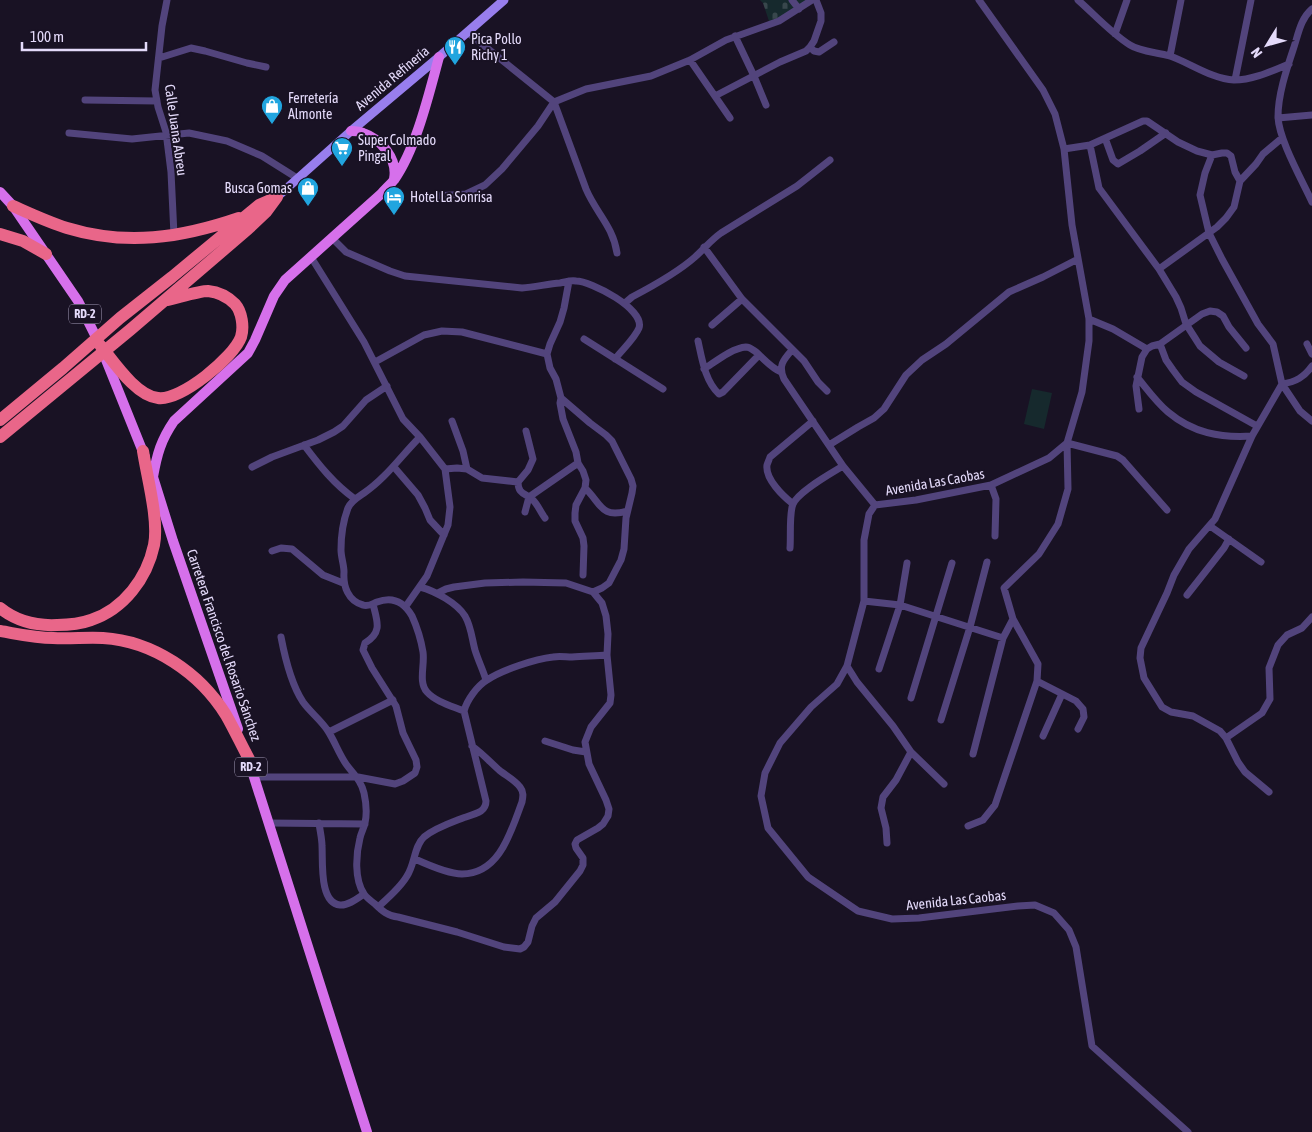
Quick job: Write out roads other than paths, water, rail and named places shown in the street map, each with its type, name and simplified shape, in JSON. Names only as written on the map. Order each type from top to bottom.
[{"type":"highway","points":[[0,420],[120,318],[259,205],[277,197]]},
{"type":"highway","points":[[0,437],[72,379],[248,229],[266,212],[277,197]]},
{"type":"highway","points":[[13,206],[46,220],[90,234],[116,237],[144,238],[174,235],[246,216]]},
{"type":"highway","points":[[0,234],[23,241],[46,254]]},
{"type":"highway","points":[[100,345],[134,386],[144,393],[158,398],[169,397],[193,386],[222,362],[235,348],[242,336],[242,319],[237,307],[229,297],[208,291],[164,300]]},
{"type":"highway","points":[[0,409],[20,404]]},
{"type":"highway","points":[[0,442],[16,424]]},
{"type":"highway","points":[[0,608],[25,621],[44,625],[70,624],[91,620],[108,612],[125,600],[139,584],[149,563],[154,543],[152,499],[143,451]]},
{"type":"highway","points":[[0,631],[33,637],[104,638],[125,641],[164,656],[199,682],[214,699],[226,715],[249,759]]},
{"type":"main road","name":"Avenida Refinería","points":[[277,197],[504,0]]},
{"type":"main road","points":[[153,477],[156,457],[165,434],[174,421],[248,353],[256,340],[274,296],[285,280],[381,194],[394,180],[414,140],[439,56]]},
{"type":"main road","points":[[351,131],[362,132],[372,137],[385,148],[393,160],[395,168],[394,180]]},
{"type":"main road","name":"Carretera Francisco del Rosario Sánchez","points":[[0,192],[13,206],[78,301],[100,345],[143,451],[255,777],[367,1132]]},
{"type":"street","name":"Calle Juana Abreu","points":[[167,0],[162,26],[155,90],[167,136],[174,235]]},
{"type":"street","points":[[792,0],[798,9]]},
{"type":"street","points":[[437,196],[466,194],[486,185],[538,126],[554,102],[586,89],[651,76],[690,60],[735,36],[779,21],[812,0]]},
{"type":"street","points":[[715,96],[780,62],[806,51],[814,41],[821,21],[821,13],[816,0]]},
{"type":"street","points":[[968,826],[983,820],[995,806],[1037,681],[1038,664],[1013,620],[1004,588],[1039,554],[1058,524],[1068,488],[1067,443],[1082,392],[1089,341],[1089,319],[1072,225],[1064,149],[1055,114],[1043,90],[979,0]]},
{"type":"street","points":[[1078,0],[1130,45],[1170,56],[1222,78],[1235,80],[1264,74],[1288,64]]},
{"type":"street","points":[[1115,34],[1127,0]]},
{"type":"street","points":[[1170,56],[1181,0]]},
{"type":"street","points":[[1235,80],[1251,0]]},
{"type":"street","points":[[1312,9],[1303,19],[1288,64],[1278,118],[1282,138],[1312,202]]},
{"type":"street","points":[[467,32],[554,102],[586,189],[610,230],[616,244],[617,253]]},
{"type":"street","points":[[735,36],[766,106]]},
{"type":"street","points":[[810,47],[814,51],[819,52],[834,42]]},
{"type":"street","points":[[158,58],[191,48],[266,68]]},
{"type":"street","points":[[690,60],[730,118]]},
{"type":"street","points":[[85,100],[157,101]]},
{"type":"street","points":[[1278,118],[1312,115]]},
{"type":"street","points":[[1064,149],[1090,144],[1147,121],[1197,151],[1212,155],[1226,153],[1231,156],[1235,172],[1240,181]]},
{"type":"street","points":[[69,134],[132,139],[189,133],[227,141],[262,156],[297,178]]},
{"type":"street","points":[[1105,138],[1113,160],[1118,164],[1166,133]]},
{"type":"street","points":[[1159,269],[1217,227],[1226,218],[1234,207],[1240,181],[1263,154],[1282,138]]},
{"type":"street","points":[[1090,144],[1099,188],[1159,269],[1176,297],[1186,324],[1200,346],[1219,362],[1244,376]]},
{"type":"street","points":[[1212,155],[1205,173],[1200,195],[1209,233],[1258,324],[1273,344],[1282,384],[1300,411],[1306,418],[1312,421]]},
{"type":"street","points":[[625,303],[681,268],[711,240],[796,186],[830,160]]},
{"type":"street","points":[[332,238],[346,252],[405,276],[522,288],[569,281],[584,282],[625,303],[637,316],[639,328],[615,359]]},
{"type":"street","points":[[704,247],[742,299],[804,361],[818,382],[827,391]]},
{"type":"street","points":[[311,257],[355,326],[403,419],[445,469],[450,508],[448,525],[434,562],[420,587],[406,606]]},
{"type":"street","points":[[829,445],[874,418],[884,409],[906,375],[922,360],[946,344],[1009,292],[1078,259]]},
{"type":"street","points":[[569,281],[560,322],[547,354],[561,398],[563,419],[576,452],[578,464],[586,480],[585,488],[576,506],[575,513],[584,546],[583,575]]},
{"type":"street","points":[[712,325],[742,299]]},
{"type":"street","points":[[1139,409],[1136,386],[1137,377],[1142,357],[1147,349],[1160,344],[1202,314],[1210,311],[1217,312],[1223,316],[1229,327],[1246,348]]},
{"type":"street","points":[[1089,319],[1113,329],[1147,349]]},
{"type":"street","points":[[375,362],[424,335],[442,331],[462,332],[547,354]]},
{"type":"street","points":[[584,339],[663,389]]},
{"type":"street","points":[[698,341],[704,369],[719,394],[759,355]]},
{"type":"street","points":[[1160,344],[1170,365],[1182,382],[1196,392],[1257,426]]},
{"type":"street","points":[[1306,344],[1312,354]]},
{"type":"street","points":[[704,369],[730,353],[745,347],[750,348],[774,369],[781,372]]},
{"type":"street","points":[[792,350],[781,366],[781,372],[791,392],[843,466],[875,505]]},
{"type":"street","points":[[1269,792],[1245,772],[1220,731],[1193,716],[1171,712],[1162,706],[1144,678],[1140,658],[1141,648],[1174,575],[1188,549],[1215,519],[1252,436],[1282,384],[1301,378],[1312,366]]},
{"type":"street","points":[[1137,377],[1168,412],[1188,426],[1212,434],[1231,437],[1252,436]]},
{"type":"street","points":[[252,467],[272,457],[318,440],[343,426],[366,400],[387,386]]},
{"type":"street","points":[[561,398],[606,434],[612,441],[631,479],[632,494],[627,511],[624,548],[620,560],[609,583],[593,592]]},
{"type":"street","points":[[793,504],[777,489],[768,474],[767,465],[770,457],[813,421]]},
{"type":"street","points":[[452,422],[463,451],[467,469]]},
{"type":"street","points":[[526,431],[533,459],[528,470],[518,482],[518,487],[522,494],[534,501],[545,518]]},
{"type":"street","points":[[420,437],[378,483],[355,499],[348,507],[344,522],[341,551],[344,568],[343,582],[347,592],[354,601],[361,605],[368,606],[379,601],[390,600],[397,601],[406,606],[419,635],[424,662],[422,680],[426,692],[432,697],[464,711]]},
{"type":"street","points":[[1067,443],[1117,456],[1123,460],[1167,510]]},
{"type":"street","name":"Avenida Las Caobas","points":[[1067,443],[1049,458],[991,485],[916,500],[875,505],[869,514],[864,540],[864,602],[847,666],[836,684],[811,706],[780,743],[765,773],[762,796],[768,828],[808,877],[858,910],[892,919],[919,918],[1035,905],[1054,913],[1069,930],[1076,947],[1092,1046],[1188,1132]]},
{"type":"street","points":[[304,445],[329,477],[355,499]]},
{"type":"street","points":[[524,512],[529,497],[578,464]]},
{"type":"street","points":[[790,548],[791,511],[793,504],[798,497],[843,466]]},
{"type":"street","points":[[394,467],[418,495],[430,520],[444,535]]},
{"type":"street","points":[[445,469],[467,469],[482,478],[518,482]]},
{"type":"street","points":[[991,485],[996,499],[996,536]]},
{"type":"street","points":[[585,488],[598,505],[607,512],[617,514],[627,511]]},
{"type":"street","points":[[1210,526],[1261,562]]},
{"type":"street","points":[[1187,595],[1229,539]]},
{"type":"street","points":[[272,552],[282,548],[292,549],[323,575],[343,582]]},
{"type":"street","points":[[941,720],[988,562]]},
{"type":"street","points":[[879,669],[900,605],[907,563]]},
{"type":"street","points":[[911,698],[952,563]]},
{"type":"street","points":[[281,637],[285,658],[298,692],[309,709],[329,732],[347,765],[358,777],[364,794],[365,824],[360,838],[357,859],[358,876],[364,894],[386,914],[391,916],[398,916],[457,932],[504,947],[520,949],[528,942],[536,918],[555,902],[580,871],[583,865],[582,858],[575,844],[577,840],[598,828],[608,816],[609,808],[589,764],[585,742],[588,732],[595,721],[610,703],[606,616],[602,603],[593,592],[566,583],[485,583],[454,587],[438,593]]},
{"type":"street","points":[[420,587],[438,593],[465,615],[475,651],[486,680]]},
{"type":"street","points":[[864,602],[900,605],[1004,638]]},
{"type":"street","points":[[255,777],[358,777],[395,784],[415,773],[417,767],[416,760],[403,733],[396,706],[363,650],[365,642],[374,636],[378,628],[373,604]]},
{"type":"street","points":[[1226,738],[1262,712],[1270,699],[1270,668],[1278,645],[1286,635],[1302,628],[1312,618]]},
{"type":"street","points":[[973,754],[1004,638],[1013,620]]},
{"type":"street","points":[[378,907],[405,880],[415,859],[416,848],[423,838],[432,832],[483,810],[486,806],[464,711],[466,704],[480,686],[486,680],[527,663],[543,659],[607,655]]},
{"type":"street","points":[[847,666],[857,682],[893,726],[911,752],[944,784]]},
{"type":"street","points":[[1037,681],[1076,701],[1083,709],[1084,717],[1078,729]]},
{"type":"street","points":[[1043,736],[1062,694]]},
{"type":"street","points":[[329,732],[393,700]]},
{"type":"street","points":[[545,741],[586,752]]},
{"type":"street","points":[[415,859],[461,874],[479,871],[492,862],[506,843],[522,802],[522,790],[472,745]]},
{"type":"street","points":[[887,843],[886,828],[881,808],[883,797],[896,780],[911,752]]},
{"type":"street","points":[[269,823],[365,824]]},
{"type":"street","points":[[319,823],[324,886],[331,900],[342,906],[364,894]]},
{"type":"place","name":"Pica Pollo Richy 1","points":[[455,66]]},
{"type":"place","name":"Ferretería Almonte","points":[[272,125]]},
{"type":"place","name":"Super Colmado Pingal","points":[[342,167]]},
{"type":"place","name":"Busca Gomas","points":[[308,207]]},
{"type":"place","name":"Hotel La Sonrisa","points":[[394,216]]}]
